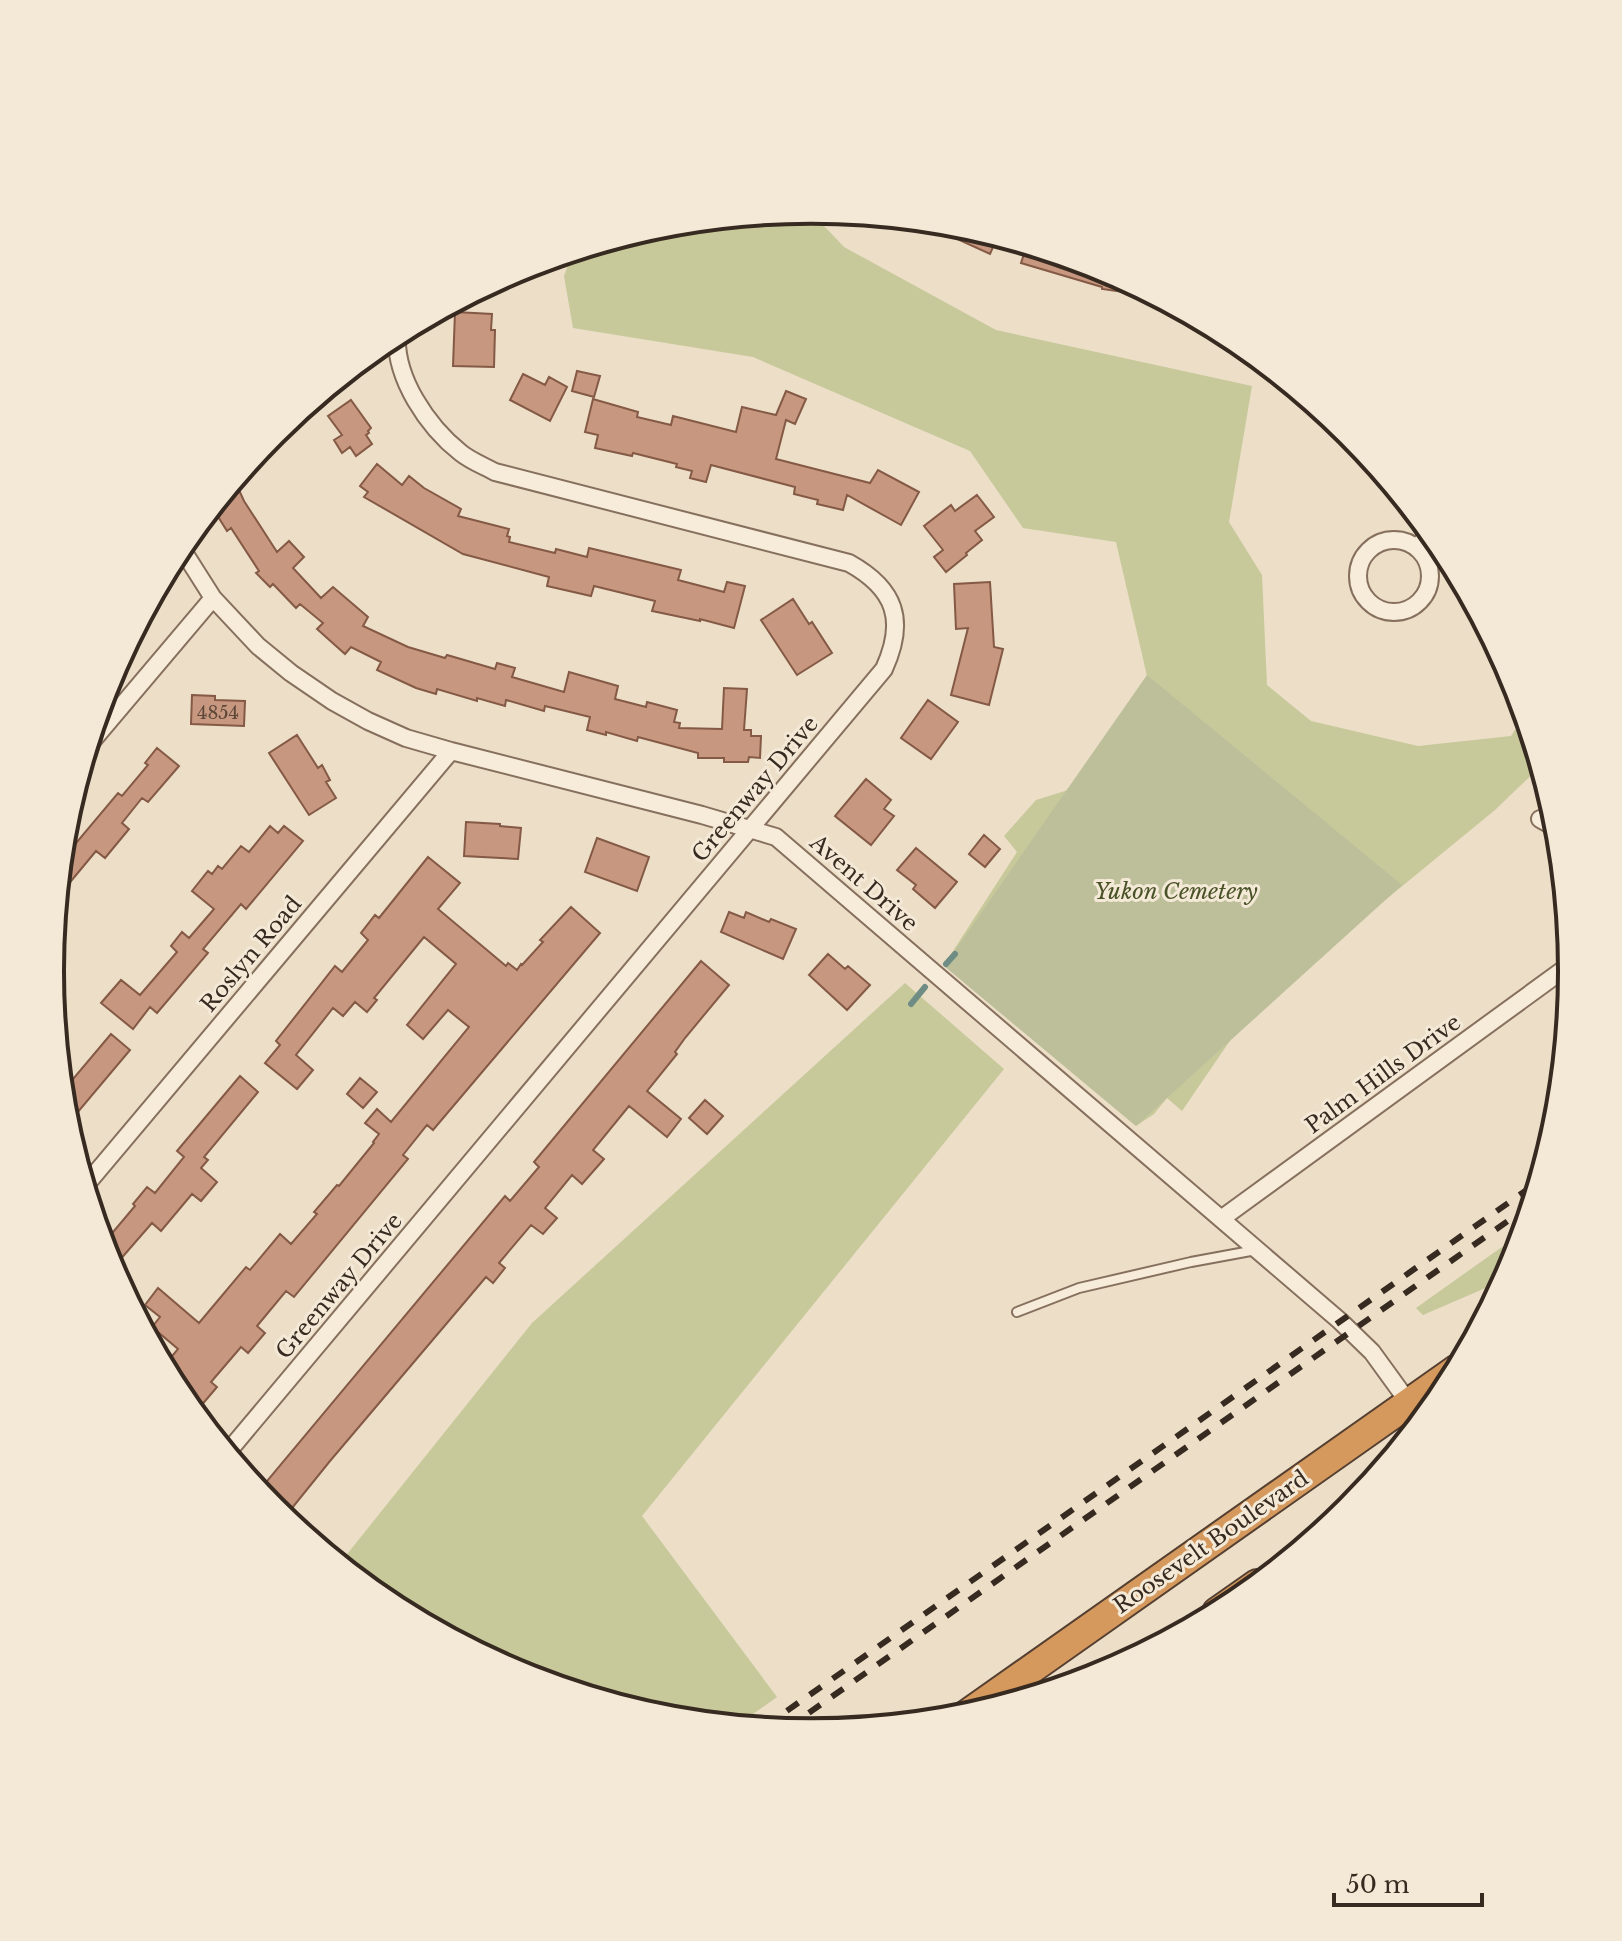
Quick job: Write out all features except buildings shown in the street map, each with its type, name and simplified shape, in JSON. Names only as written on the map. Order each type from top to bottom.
[{"type":"highway","name":"Roosevelt Boulevard","points":[[996,1694],[1431,1387]]},
{"type":"street","name":"Greenway Drive","points":[[234,1445],[884,669],[896,631],[893,607],[882,587],[867,572],[849,563],[495,472],[463,455],[436,430],[414,399],[398,348]]},
{"type":"street","points":[[1394,539],[1406,541],[1417,548],[1425,556],[1431,579],[1422,600],[1402,612],[1390,613],[1369,603],[1358,581],[1358,569],[1363,557],[1371,548],[1394,539]]},
{"type":"street","points":[[1417,548],[1422,541]]},
{"type":"street","name":"Avent Drive","points":[[188,558],[213,598],[258,646],[332,701],[368,721],[406,738],[451,751],[776,837],[1340,1321],[1372,1352],[1409,1403]]},
{"type":"street","points":[[106,724],[213,598]]},
{"type":"street","name":"Roslyn Road","points":[[93,1177],[451,751]]},
{"type":"street","name":"Palm Hills Drive","points":[[1221,1219],[1558,974]]},
{"type":"street","points":[[1409,1403],[1410,1416]]},
{"type":"lane","points":[[1017,1312],[1079,1288],[1257,1250]]},
{"type":"green space","points":[[822,224],[844,247],[996,330],[1252,386],[1229,522],[1262,575],[1267,685],[1311,721],[1418,746],[1511,736],[1517,727],[1532,774],[1495,810],[1251,1010],[1182,1111],[1167,1098],[1154,1114],[1136,1126],[944,965],[1017,852],[1004,836],[1036,800],[1081,786],[1147,676],[1116,542],[1023,528],[970,451],[753,357],[573,328],[564,276],[568,264],[665,238],[762,225]]},
{"type":"green space","name":"Yukon Cemetery","points":[[1147,675],[1402,885],[1136,1126],[944,966]]},
{"type":"green space","points":[[905,983],[1004,1069],[642,1516],[777,1697],[752,1715],[665,1703],[618,1692],[525,1661],[437,1617],[396,1592],[346,1555],[532,1323]]},
{"type":"green space","points":[[1505,1245],[1487,1287],[1423,1315],[1416,1308]]},
{"type":"waterway","points":[[946,964],[955,954]]},
{"type":"waterway","points":[[911,1004],[925,987]]},
{"type":"railway","points":[[779,1717],[1524,1192]]},
{"type":"railway","points":[[802,1718],[1517,1215]]}]
